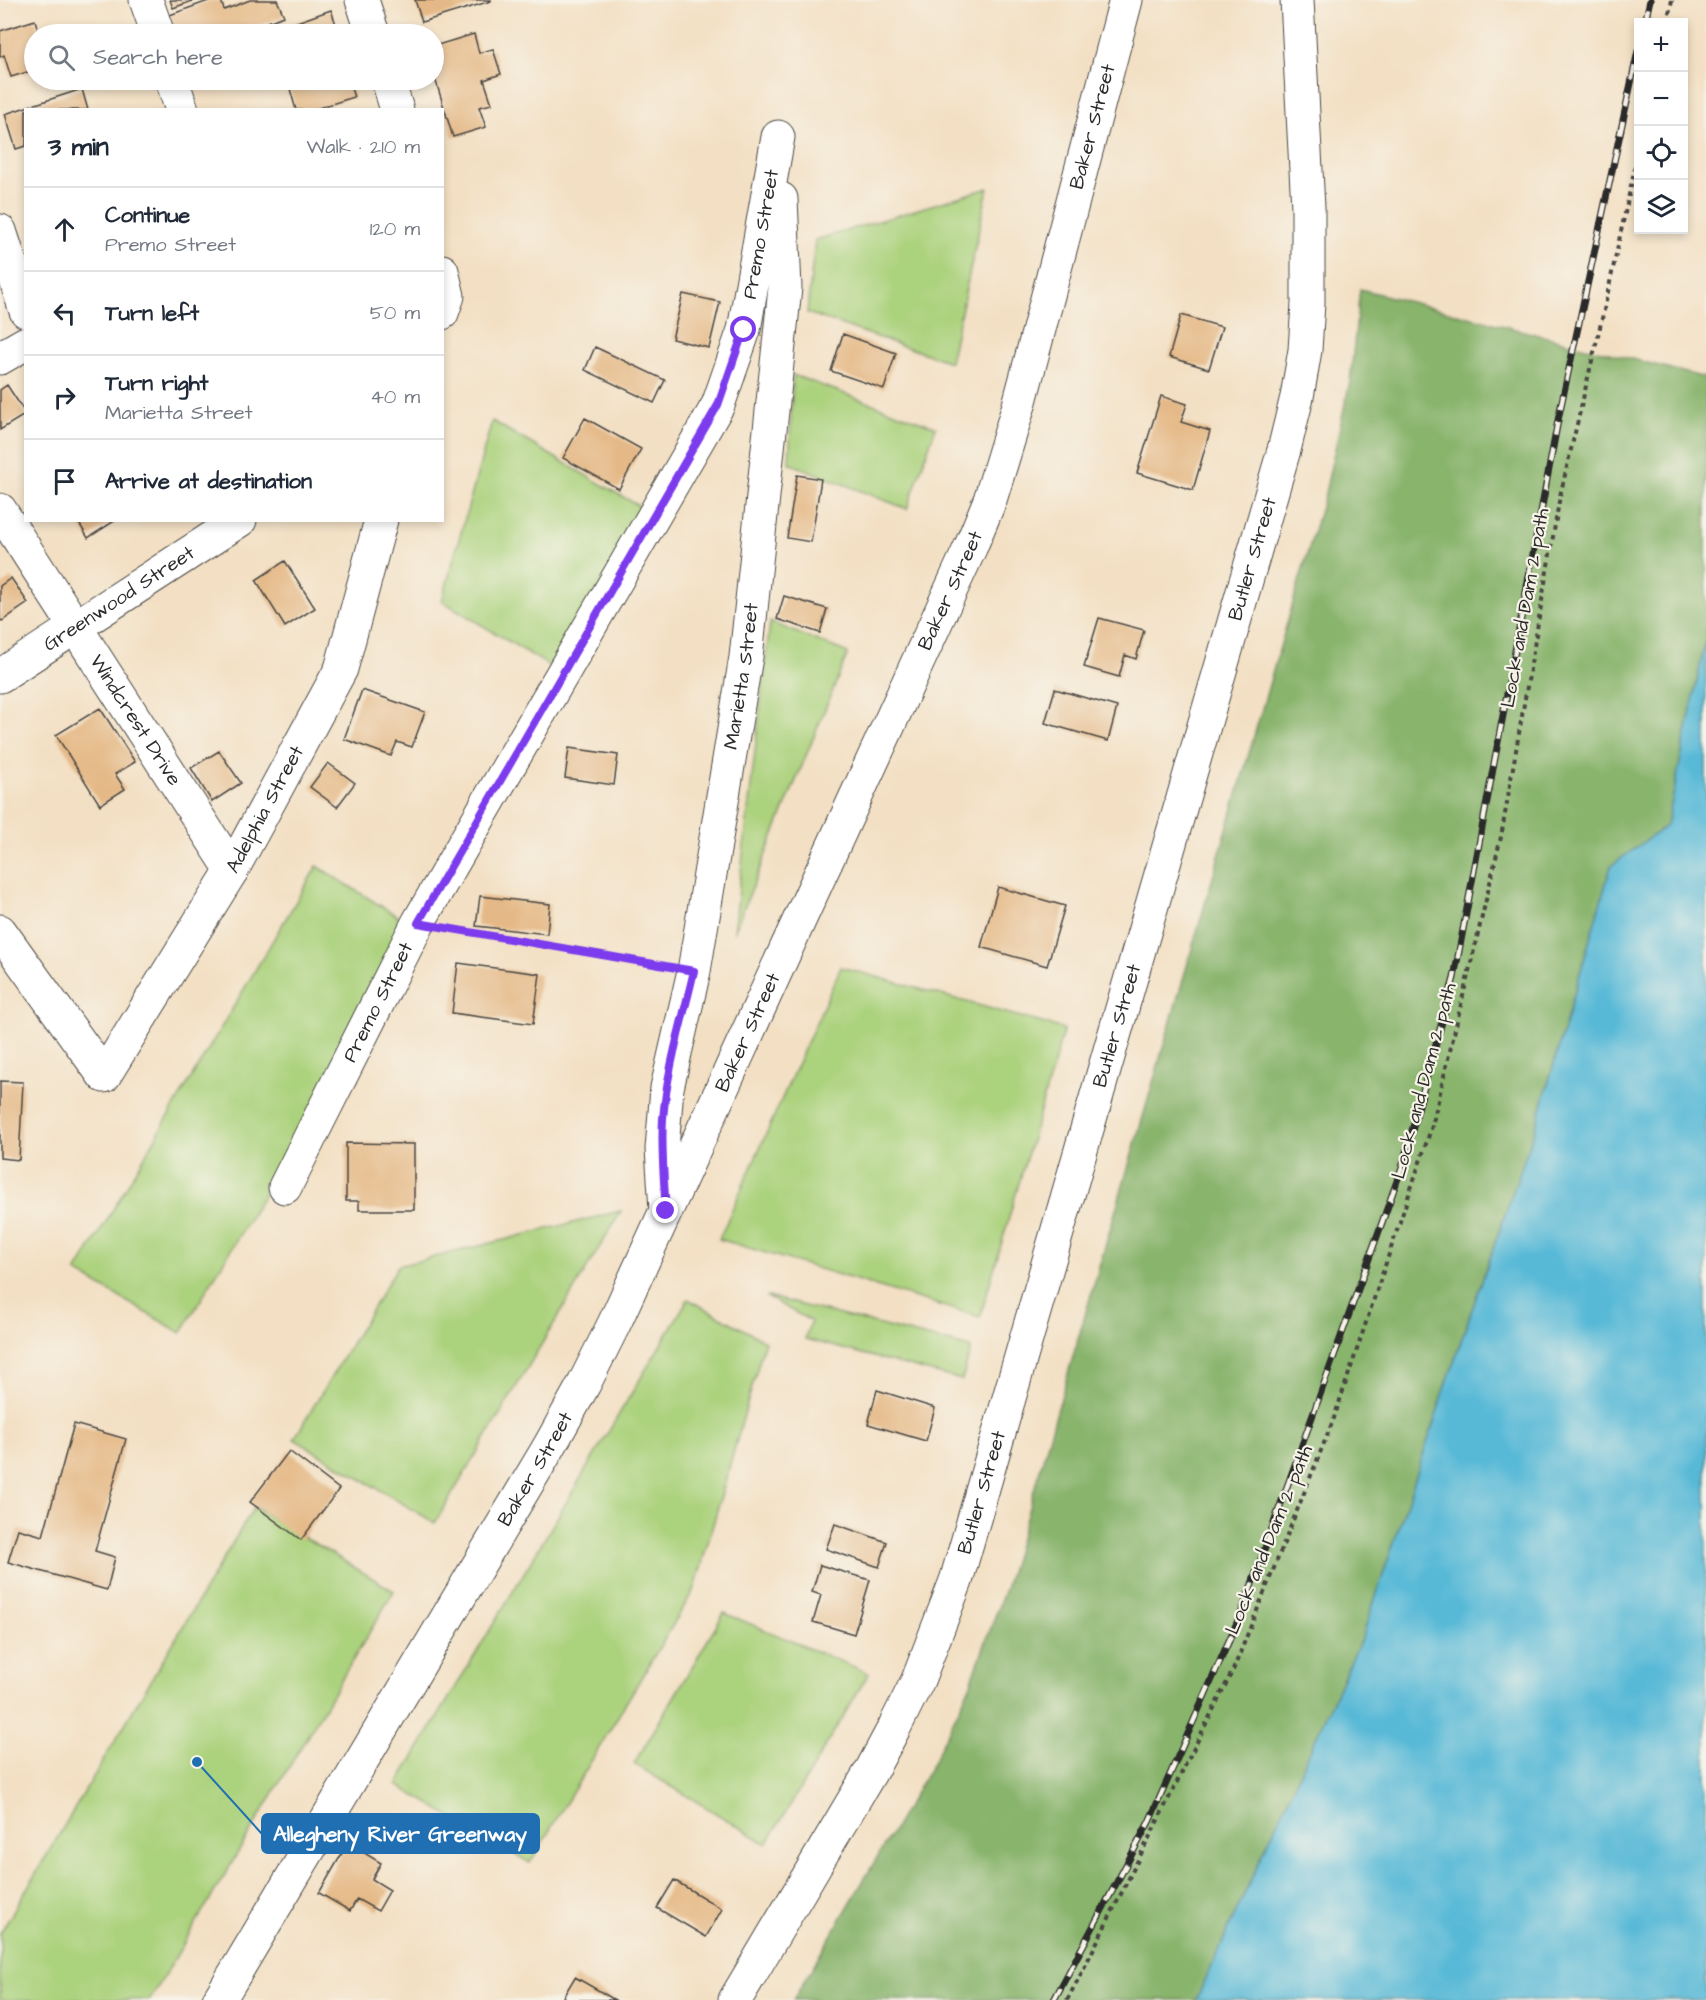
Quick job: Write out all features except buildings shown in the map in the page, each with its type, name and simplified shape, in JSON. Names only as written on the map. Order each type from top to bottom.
[{"type":"main road","points":[[146,0],[154,24]]},
{"type":"main road","points":[[362,0],[370,24]]},
{"type":"main road","name":"Baker Street","points":[[219,2000],[549,1447],[584,1384],[614,1324],[966,557],[990,500],[1019,405],[1126,0]]},
{"type":"main road","name":"Butler Street","points":[[735,2000],[871,1771],[918,1680],[949,1601],[1284,450],[1297,397],[1308,303],[1308,208],[1297,0]]},
{"type":"main road","points":[[175,90],[181,108]]},
{"type":"main road","points":[[391,90],[396,108]]},
{"type":"main road","name":"Marietta Street","points":[[666,1211],[662,1149],[663,1118],[667,1088],[694,971],[746,657],[785,288],[778,137]]},
{"type":"main road","name":"Premo Street","points":[[285,1187],[418,923],[718,405],[744,330],[778,137]]},
{"type":"main road","points":[[0,231],[24,305]]},
{"type":"main road","points":[[444,280],[448,296],[444,308]]},
{"type":"main road","points":[[0,358],[24,344]]},
{"type":"main road","name":"Windcrest Drive","points":[[0,510],[231,870]]},
{"type":"main road","name":"Greenwood Street","points":[[0,676],[237,522]]},
{"type":"main road","name":"Adelphia Street","points":[[0,931],[104,1076],[231,870],[341,669],[380,522]]},
{"type":"path","points":[[1668,18],[1672,0]]},
{"type":"path","name":"Lock and Dam 2 path","points":[[1067,2000],[1234,1668],[1334,1418],[1432,1126],[1501,837],[1560,496],[1634,171]]},
{"type":"path","points":[[418,923],[694,971]]},
{"type":"green space","points":[[988,188],[950,362],[807,313],[815,240]]},
{"type":"green space","points":[[1360,289],[1706,378],[1706,638],[1667,825],[1611,866],[1536,1126],[1462,1338],[1363,1635],[1196,2000],[793,2000],[933,1763],[970,1686],[1006,1586],[1325,493],[1350,382]]},
{"type":"green space","points":[[793,375],[936,427],[907,509],[789,463]]},
{"type":"green space","points":[[492,421],[665,521],[571,679],[442,601]]},
{"type":"green space","points":[[770,622],[848,653],[734,932]]},
{"type":"green space","points":[[317,866],[421,931],[181,1333],[76,1272]]},
{"type":"green space","points":[[841,967],[1064,1029],[980,1317],[719,1239]]},
{"type":"green space","points":[[621,1211],[435,1523],[294,1439],[398,1266]]},
{"type":"green space","points":[[765,1296],[971,1348],[962,1380],[805,1339],[811,1321]]},
{"type":"green space","points":[[688,1299],[765,1341],[695,1588],[530,1863],[397,1785]]},
{"type":"green space","points":[[254,1507],[394,1591],[150,2000],[0,2000],[0,1934]]},
{"type":"green space","points":[[724,1613],[869,1673],[767,1844],[634,1764]]},
{"type":"water","points":[[1706,638],[1706,2000],[1196,2000],[1363,1635],[1462,1338],[1536,1126],[1611,866],[1667,825]]},
{"type":"railway","points":[[1646,18],[1650,0]]},
{"type":"railway","points":[[1054,2000],[1149,1822],[1243,1609],[1402,1167],[1454,978],[1559,415],[1634,69]]},
{"type":"place","name":"Allegheny River Greenway","points":[[197,1762]]},
{"type":"route","points":[[666,1211],[662,1149],[663,1118],[667,1088],[694,971],[418,923],[718,405],[744,330]]}]
